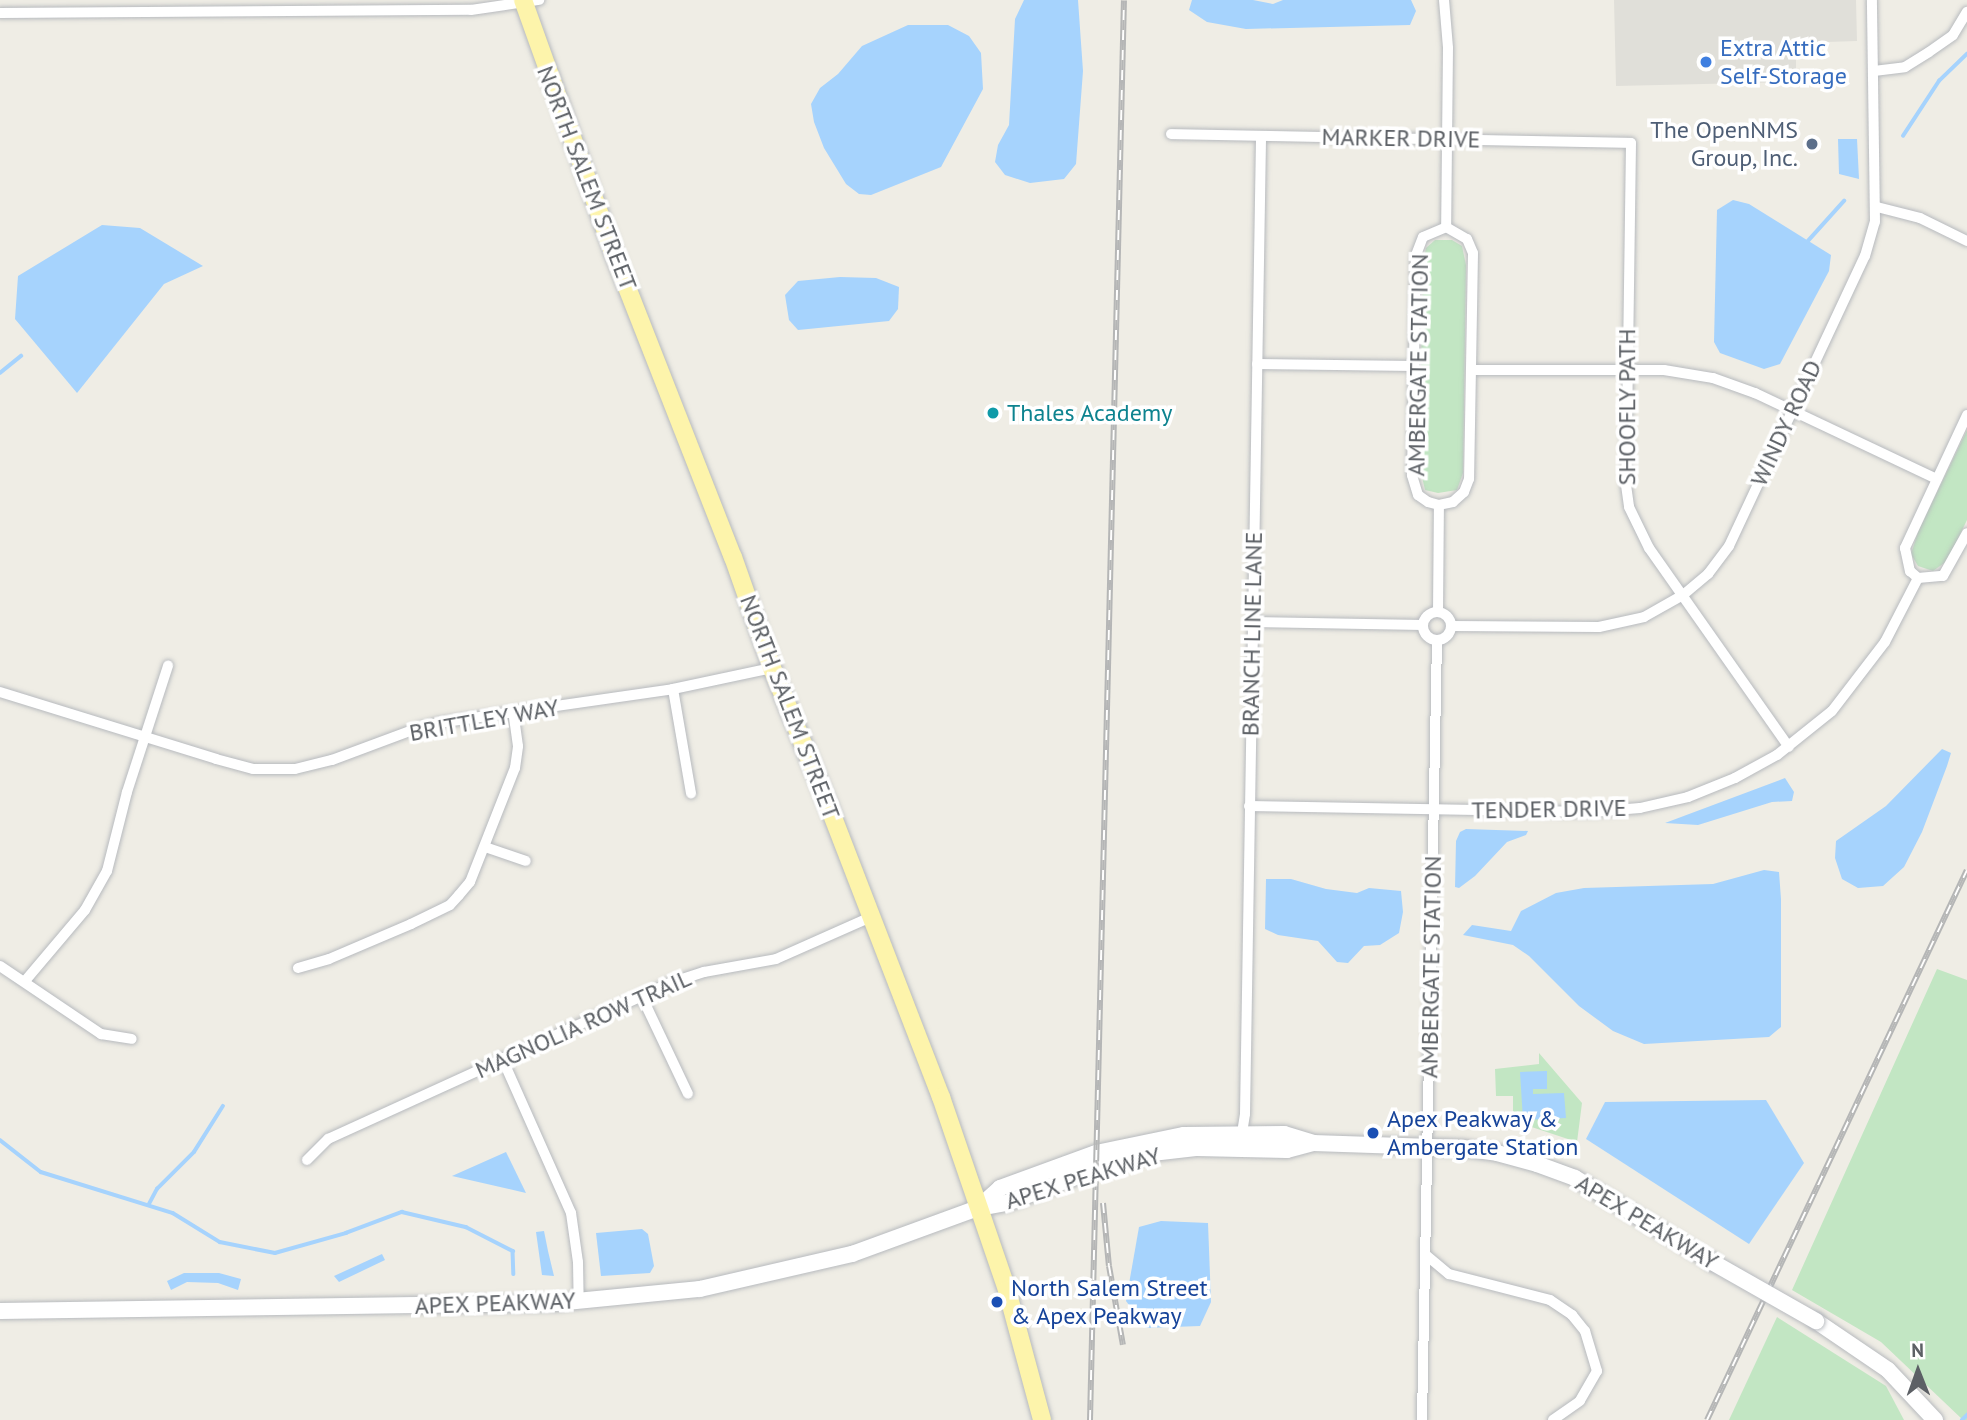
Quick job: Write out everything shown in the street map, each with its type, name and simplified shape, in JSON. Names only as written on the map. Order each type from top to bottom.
[{"type":"main road","name":"NORTH SALEM STREET","points":[[529,1],[612,249],[940,1097],[1010,1298],[1042,1420]]},
{"type":"main road","name":"APEX PEAKWAY","points":[[978,1208],[1000,1188],[1096,1153],[1160,1138],[1242,1133],[1284,1134],[1313,1143],[1427,1146],[1497,1153],[1570,1176],[1816,1321],[1888,1370],[1935,1420]]},
{"type":"main road","name":"APEX PEAKWAY","points":[[0,1311],[579,1301],[700,1289],[771,1275],[852,1254],[978,1208],[1007,1203],[1096,1169],[1152,1153],[1196,1148],[1287,1150],[1313,1143]]},
{"type":"street","name":"AMBERGATE STATION","points":[[1444,0],[1448,48],[1446,228]]},
{"type":"street","name":"WINDY ROAD","points":[[1451,626],[1599,627],[1644,617],[1683,595],[1708,574],[1729,546],[1865,256],[1877,207],[1872,0]]},
{"type":"street","points":[[0,13],[425,11],[489,9],[529,1]]},
{"type":"street","points":[[1874,71],[1905,67],[1929,52],[1953,35],[1967,12]]},
{"type":"street","name":"MARKER DRIVE","points":[[1171,134],[1631,143]]},
{"type":"street","name":"BRANCH LINE LANE","points":[[1242,1133],[1245,1117],[1261,136]]},
{"type":"street","name":"SHOOFLY PATH","points":[[1631,143],[1626,485],[1629,507],[1649,548],[1788,747]]},
{"type":"street","points":[[1877,207],[1920,218],[1967,241]]},
{"type":"street","name":"AMBERGATE STATION","points":[[1446,228],[1467,239],[1473,253],[1469,479],[1464,492],[1452,502],[1438,505],[1418,495],[1412,475],[1416,255],[1423,237],[1446,228]]},
{"type":"street","points":[[1257,364],[1414,366]]},
{"type":"street","points":[[1471,370],[1664,370],[1713,379],[1792,410],[1937,479]]},
{"type":"street","points":[[1967,415],[1905,548],[1906,563],[1918,578],[1943,576],[1967,533]]},
{"type":"street","name":"AMBERGATE STATION","points":[[1438,505],[1438,612]]},
{"type":"street","name":"TENDER DRIVE","points":[[1249,806],[1591,812],[1640,808],[1712,789],[1788,747],[1832,711],[1857,683],[1892,631],[1918,578]]},
{"type":"street","points":[[1438,612],[1448,618],[1451,626],[1448,635],[1437,640],[1425,634],[1423,625],[1426,617],[1438,612]]},
{"type":"street","points":[[1252,622],[1423,625]]},
{"type":"street","name":"AMBERGATE STATION","points":[[1422,1420],[1437,640]]},
{"type":"street","points":[[25,981],[85,910],[107,871],[144,738],[168,666]]},
{"type":"street","name":"BRITTLEY WAY","points":[[0,692],[253,769],[295,769],[332,760],[418,728],[673,689],[772,668]]},
{"type":"street","points":[[673,689],[691,793]]},
{"type":"street","points":[[298,968],[329,959],[450,905],[470,882],[518,757],[513,712]]},
{"type":"street","points":[[485,847],[526,861]]},
{"type":"street","name":"MAGNOLIA ROW TRAIL","points":[[307,1160],[328,1139],[688,975],[776,959],[871,917]]},
{"type":"street","points":[[0,966],[101,1034],[132,1039]]},
{"type":"street","points":[[642,996],[688,1094]]},
{"type":"street","points":[[502,1058],[571,1213],[577,1250],[579,1301]]},
{"type":"street","points":[[1426,1255],[1449,1275],[1550,1300],[1572,1315],[1585,1331],[1597,1371],[1580,1401],[1553,1420]]},
{"type":"shaded area","name":"Extra Attic Self-Storage","points":[[1614,0],[1856,0],[1857,41],[1796,43],[1796,82],[1616,86]]},
{"type":"green space","points":[[1435,240],[1452,240],[1462,246],[1466,265],[1463,473],[1457,490],[1438,493],[1425,490],[1419,464],[1423,262],[1426,248]]},
{"type":"green space","points":[[1967,430],[1967,520],[1947,561],[1933,571],[1918,566],[1911,554],[1918,532]]},
{"type":"green space","points":[[1937,969],[1967,980],[1967,1420],[1963,1420],[1881,1342],[1792,1290]]},
{"type":"green space","points":[[1539,1053],[1582,1103],[1577,1142],[1513,1121],[1513,1096],[1496,1096],[1495,1069],[1539,1064]]},
{"type":"green space","points":[[1777,1317],[1886,1386],[1904,1420],[1729,1420]]},
{"type":"water","points":[[1024,0],[1078,0],[1083,71],[1076,164],[1064,179],[1030,183],[1005,175],[995,162],[998,145],[1009,125],[1015,19]]},
{"type":"water","points":[[1192,0],[1253,0],[1273,4],[1283,0],[1411,0],[1416,11],[1410,25],[1246,29],[1207,22],[1189,10]]},
{"type":"water","points":[[908,25],[948,25],[969,36],[981,53],[983,89],[941,167],[871,195],[859,194],[846,184],[824,148],[814,122],[811,104],[820,88],[838,74],[862,46]]},
{"type":"water","points":[[1838,139],[1857,139],[1859,179],[1839,174]]},
{"type":"water","points":[[1733,200],[1749,204],[1831,255],[1829,271],[1780,364],[1764,369],[1720,353],[1714,342],[1717,210]]},
{"type":"water","points":[[102,225],[140,228],[203,266],[164,284],[77,393],[15,319],[18,276]]},
{"type":"water","points":[[840,277],[876,278],[899,287],[898,309],[889,321],[798,330],[789,320],[785,295],[798,281]]},
{"type":"water","points":[[1942,749],[1951,753],[1947,766],[1922,832],[1904,867],[1883,886],[1858,888],[1842,879],[1835,858],[1836,841],[1886,806]]},
{"type":"water","points":[[1785,778],[1794,792],[1792,801],[1772,802],[1698,825],[1665,823]]},
{"type":"water","points":[[1466,829],[1528,831],[1526,835],[1507,842],[1475,876],[1459,888],[1455,887],[1456,841],[1460,832]]},
{"type":"water","points":[[1764,870],[1779,872],[1781,899],[1781,1027],[1769,1037],[1644,1044],[1613,1031],[1579,1006],[1529,956],[1513,945],[1463,935],[1472,925],[1511,931],[1521,911],[1556,893],[1584,888],[1713,884]]},
{"type":"water","points":[[1266,879],[1291,879],[1326,889],[1357,893],[1369,888],[1401,891],[1403,912],[1399,933],[1380,945],[1364,946],[1348,963],[1337,962],[1318,941],[1278,935],[1265,929]]},
{"type":"water","points":[[1547,1071],[1547,1089],[1533,1089],[1533,1094],[1564,1093],[1566,1118],[1523,1120],[1520,1072]]},
{"type":"water","points":[[1766,1100],[1804,1163],[1749,1244],[1586,1139],[1605,1102]]},
{"type":"water","points":[[506,1152],[526,1193],[452,1176]]},
{"type":"water","points":[[1161,1221],[1208,1223],[1211,1302],[1200,1326],[1146,1328],[1126,1301],[1139,1227]]},
{"type":"water","points":[[642,1229],[648,1234],[654,1266],[650,1273],[601,1276],[596,1233]]},
{"type":"water","points":[[544,1231],[554,1276],[542,1275],[536,1232]]},
{"type":"water","points":[[382,1254],[385,1260],[339,1282],[334,1276]]},
{"type":"water","points":[[184,1273],[219,1273],[241,1279],[238,1290],[218,1283],[187,1282],[171,1290],[167,1281]]},
{"type":"waterway","points":[[1903,136],[1939,81],[1967,54]]},
{"type":"waterway","points":[[1808,241],[1844,201]]},
{"type":"waterway","points":[[0,373],[21,356]]},
{"type":"waterway","points":[[149,1204],[157,1189],[194,1152],[223,1106]]},
{"type":"waterway","points":[[0,1140],[41,1172],[173,1213],[220,1242],[275,1253],[346,1233],[402,1212],[466,1227],[513,1251],[514,1274]]},
{"type":"waterway","points":[[1962,1420],[1967,1415]]},
{"type":"railway","points":[[1090,1420],[1124,0]]},
{"type":"railway","points":[[1707,1420],[1967,870]]},
{"type":"railway","points":[[1103,1203],[1109,1266],[1123,1345]]},
{"type":"place","name":"Extra Attic Self-Storage","points":[[1706,62]]},
{"type":"place","name":"The OpenNMS Group, Inc.","points":[[1812,144]]},
{"type":"place","name":"Thales Academy","points":[[993,413]]},
{"type":"place","name":"Apex Peakway & Ambergate Station","points":[[1373,1133]]},
{"type":"place","name":"North Salem Street & Apex Peakway","points":[[997,1302]]}]
